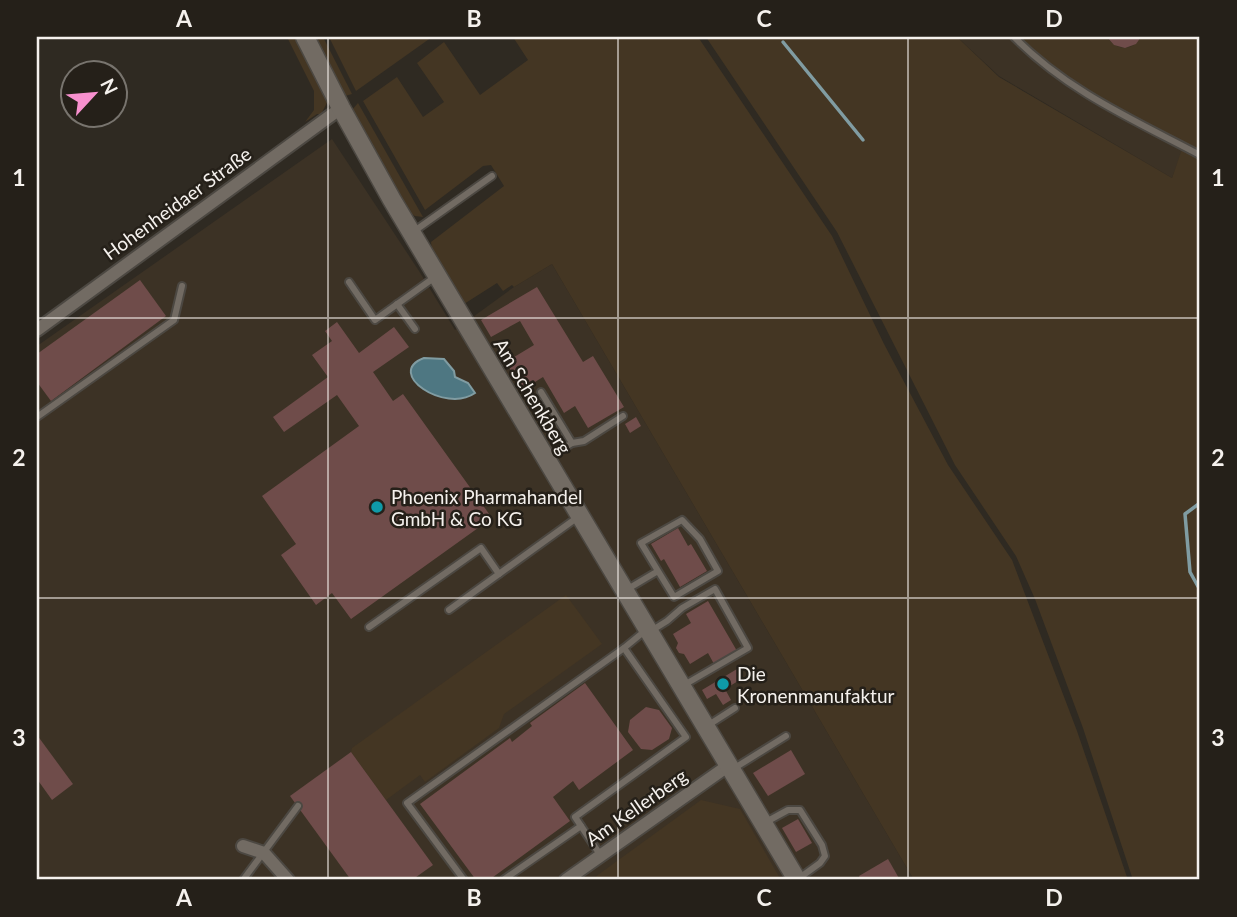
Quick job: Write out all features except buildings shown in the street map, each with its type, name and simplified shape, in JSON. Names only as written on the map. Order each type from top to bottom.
[{"type":"main road","name":"Am Schenkberg","points":[[305,37],[341,108],[437,276],[796,880]]},
{"type":"street","name":"Hohenheidaer Straße","points":[[37,330],[341,108]]},
{"type":"street","name":"Am Kellerberg","points":[[566,880],[730,768]]},
{"type":"street","points":[[243,846],[264,853],[288,880]]},
{"type":"lane","points":[[1014,37],[1037,60],[1070,85],[1200,155]]},
{"type":"lane","points":[[412,233],[492,176]]},
{"type":"lane","points":[[349,282],[375,320],[437,276]]},
{"type":"lane","points":[[37,417],[174,320],[183,286]]},
{"type":"lane","points":[[397,304],[415,329]]},
{"type":"lane","points":[[541,392],[572,443]]},
{"type":"lane","points":[[546,459],[572,443],[584,441],[623,416]]},
{"type":"lane","points":[[449,610],[580,516]]},
{"type":"lane","points":[[682,520],[700,539],[718,571],[674,597],[658,571],[641,543],[682,520]]},
{"type":"lane","points":[[369,627],[481,548],[499,574]]},
{"type":"lane","points":[[625,591],[658,571]]},
{"type":"lane","points":[[464,880],[407,803],[648,630],[667,621],[682,608],[715,589],[748,648],[682,687]]},
{"type":"lane","points":[[601,856],[575,817],[686,737],[624,648]]},
{"type":"lane","points":[[706,727],[735,708]]},
{"type":"lane","points":[[730,768],[786,737]]},
{"type":"lane","points":[[243,880],[298,806]]},
{"type":"lane","points":[[763,824],[788,810],[800,810],[822,845],[825,856],[820,863],[796,880]]},
{"type":"lane","points":[[503,880],[581,826]]},
{"type":"shaded area","points":[[287,37],[297,37],[328,101],[321,114],[305,122],[314,110],[314,91]]},
{"type":"shaded area","points":[[312,37],[323,37],[352,94],[345,96]]},
{"type":"shaded area","points":[[329,37],[432,37],[356,91]]},
{"type":"shaded area","points":[[513,37],[698,37],[832,236],[884,344],[948,465],[1012,560],[1077,731],[1128,880],[914,880],[552,264],[503,291],[497,283],[464,304],[432,250],[431,242],[504,186],[491,165],[483,166],[425,210],[363,101],[397,77],[423,117],[444,102],[417,63],[444,42],[480,95],[528,60]]},
{"type":"shaded area","points":[[706,37],[957,37],[999,77],[1172,178],[1182,149],[1200,158],[1200,880],[1133,880],[1083,728],[1016,556],[955,465],[837,232]]},
{"type":"shaded area","points":[[957,37],[1200,37],[1133,110],[1185,143],[1172,178],[999,76]]},
{"type":"shaded area","points":[[1018,37],[1107,37],[1115,45],[1124,48],[1133,45],[1141,37],[1200,37],[1200,151],[1104,102],[1060,73]]},
{"type":"shaded area","points":[[358,103],[423,217],[404,210],[352,110]]},
{"type":"shaded area","points":[[332,139],[455,330],[514,287],[552,264],[914,880],[37,880],[37,346]]},
{"type":"shaded area","points":[[566,595],[602,644],[504,714],[499,728],[425,782],[420,775],[386,800],[351,752],[352,748]]},
{"type":"shaded area","points":[[701,800],[740,809],[781,880],[591,880]]},
{"type":"water","points":[[424,358],[444,359],[454,371],[455,377],[468,383],[475,393],[463,398],[449,398],[423,389],[411,373],[413,365]]},
{"type":"waterway","points":[[783,42],[863,140]]},
{"type":"waterway","points":[[1200,503],[1185,514],[1190,572],[1200,590]]},
{"type":"place","name":"Phoenix Pharmahandel GmbH & Co KG","points":[[377,507]]},
{"type":"place","name":"Die Kronenmanufaktur","points":[[723,684]]}]
